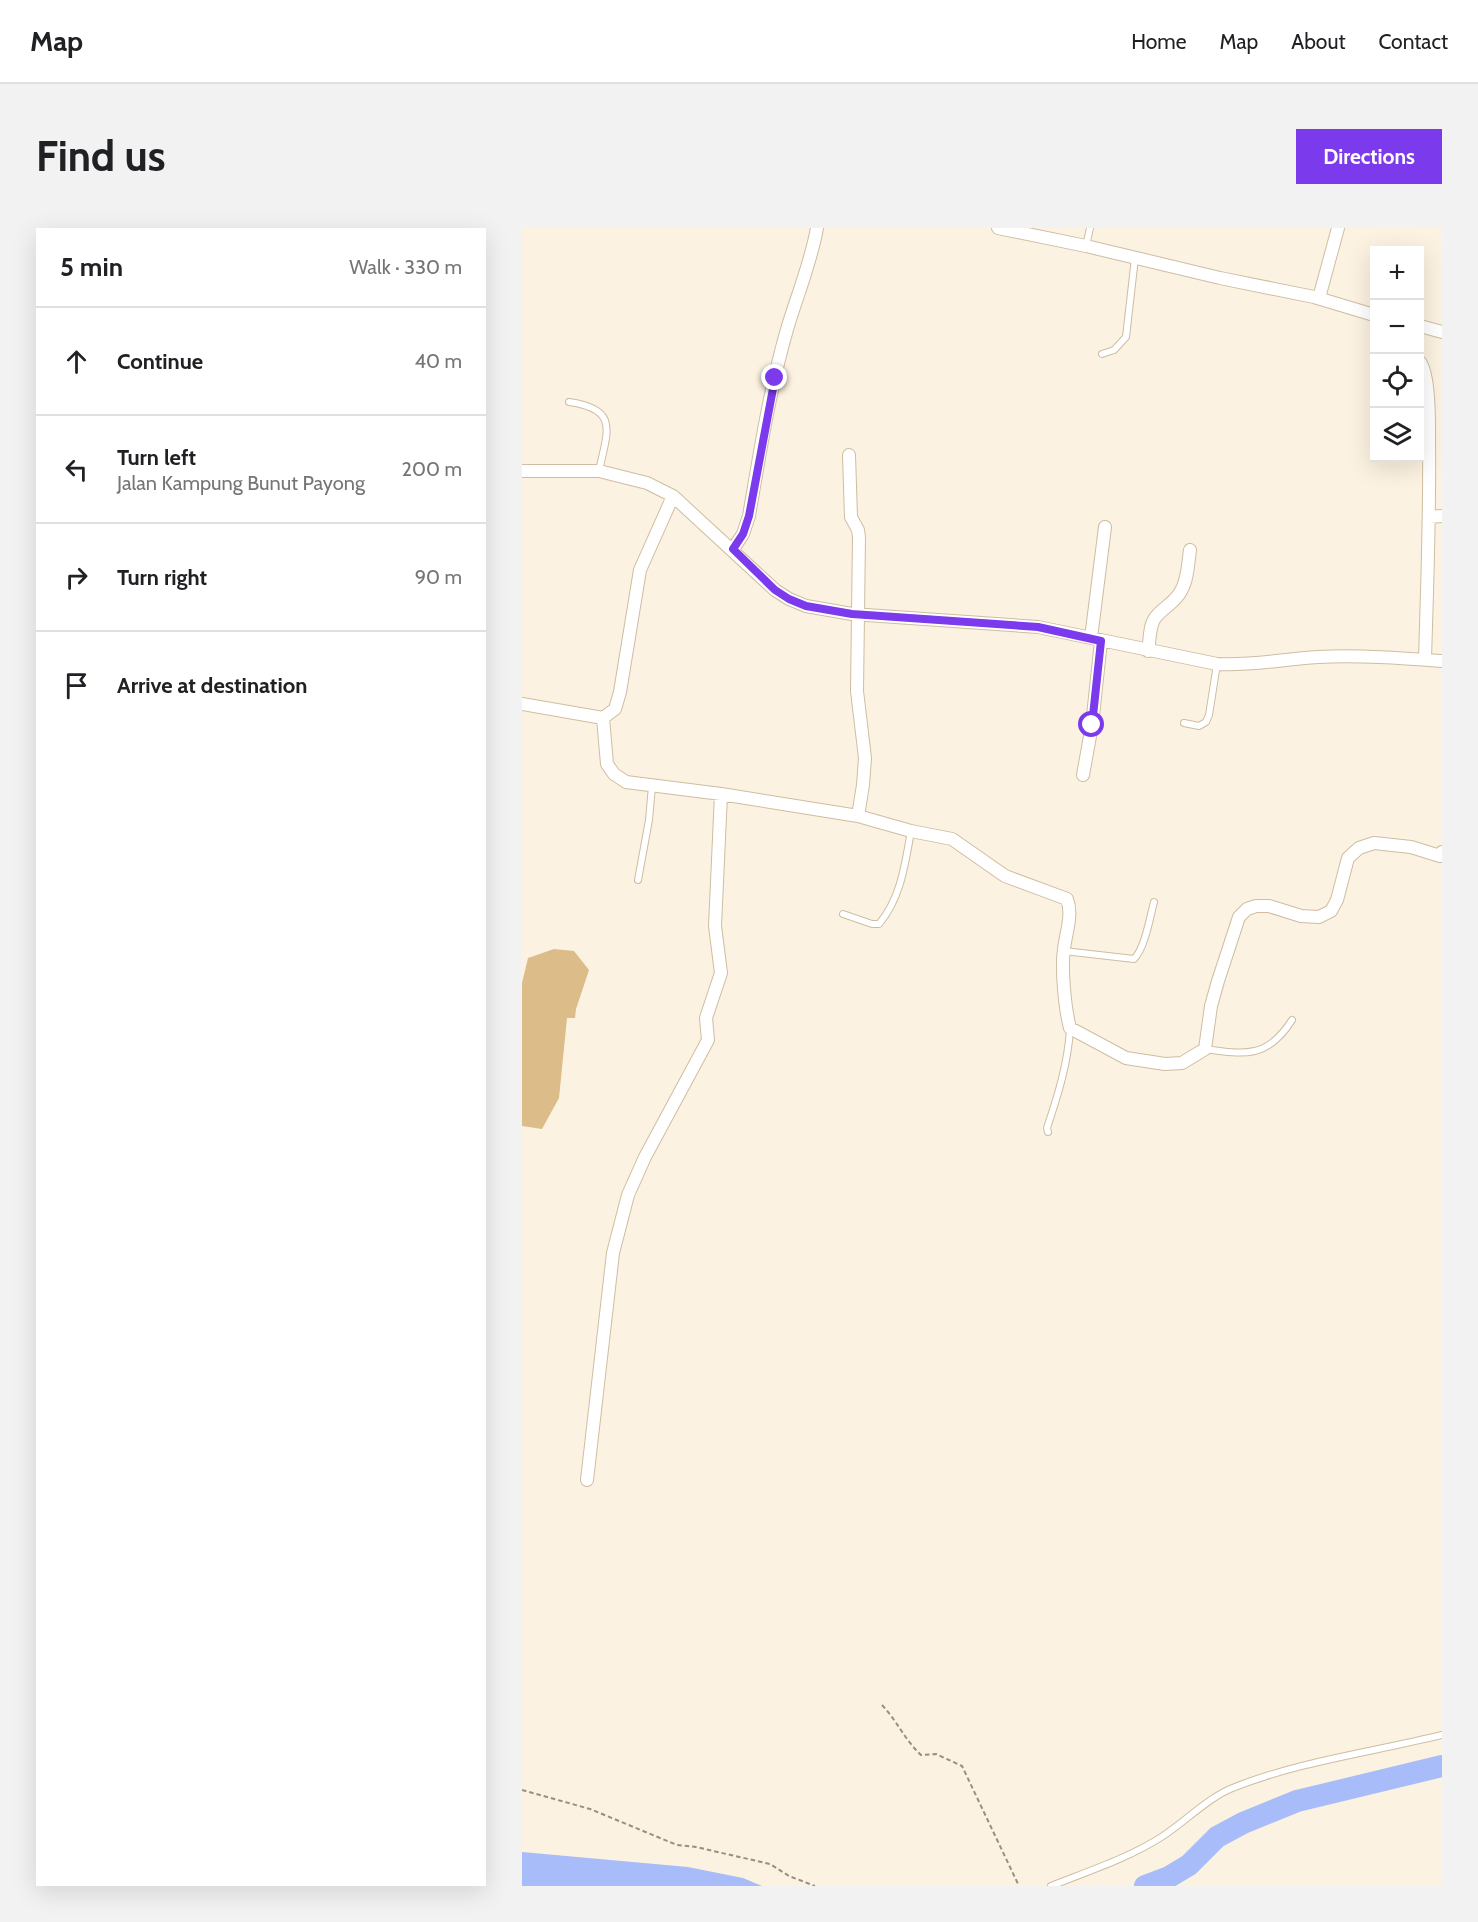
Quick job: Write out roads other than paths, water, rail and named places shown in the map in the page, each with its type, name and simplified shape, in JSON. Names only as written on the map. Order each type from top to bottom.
[{"type":"street","points":[[733,549],[743,534],[749,516],[775,378],[817,228]]},
{"type":"street","points":[[998,228],[1086,246],[1220,279],[1319,298],[1370,314]]},
{"type":"street","points":[[1319,298],[1338,228]]},
{"type":"street","points":[[1424,327],[1442,332]]},
{"type":"street","points":[[1424,372],[1436,517],[1425,660]]},
{"type":"street","points":[[849,456],[851,517],[859,537],[857,691],[865,758],[858,816]]},
{"type":"street","points":[[522,471],[599,471],[647,483],[673,496],[775,590],[806,606],[858,614],[1038,627],[1217,664],[1258,664],[1318,657],[1442,661]]},
{"type":"street","points":[[522,704],[603,718],[615,709],[620,692],[640,570],[673,496]]},
{"type":"street","points":[[1083,775],[1092,725],[1105,527]]},
{"type":"street","points":[[1148,651],[1155,618],[1182,591],[1190,550]]},
{"type":"street","points":[[603,718],[607,764],[614,774],[626,782],[721,794],[858,816],[910,831],[952,839],[1005,876],[1067,899],[1071,908],[1063,951],[1066,1014],[1070,1028],[1126,1058],[1165,1064],[1182,1063],[1205,1049],[1211,1006],[1218,981],[1239,917],[1247,909],[1269,906],[1301,916],[1318,917],[1331,911],[1337,900],[1348,858],[1359,848],[1374,843],[1419,849],[1440,856],[1442,852]]},
{"type":"street","points":[[587,1480],[613,1253],[628,1195],[645,1157],[708,1040],[706,1018],[721,973],[715,926],[721,794]]},
{"type":"lane","points":[[1086,246],[1090,228]]},
{"type":"lane","points":[[1102,354],[1114,350],[1126,337],[1135,258]]},
{"type":"lane","points":[[569,402],[595,408],[607,422],[599,471]]},
{"type":"lane","points":[[1184,723],[1198,726],[1206,722],[1217,664]]},
{"type":"lane","points":[[638,880],[649,820],[652,785]]},
{"type":"lane","points":[[843,914],[872,924],[879,924],[889,913],[904,875],[910,831]]},
{"type":"lane","points":[[1063,951],[1134,959],[1141,948],[1154,902]]},
{"type":"lane","points":[[1205,1049],[1253,1053],[1268,1047],[1283,1034],[1292,1020]]},
{"type":"lane","points":[[1048,1132],[1047,1128],[1069,1052],[1070,1028]]},
{"type":"lane","points":[[1052,1886],[1136,1851],[1163,1836],[1232,1788],[1325,1760],[1442,1735]]},
{"type":"water","points":[[522,1852],[688,1867],[743,1878],[762,1886],[522,1886]]},
{"type":"waterway","points":[[1145,1886],[1169,1877],[1189,1865],[1217,1837],[1243,1823],[1297,1801],[1442,1766]]}]
